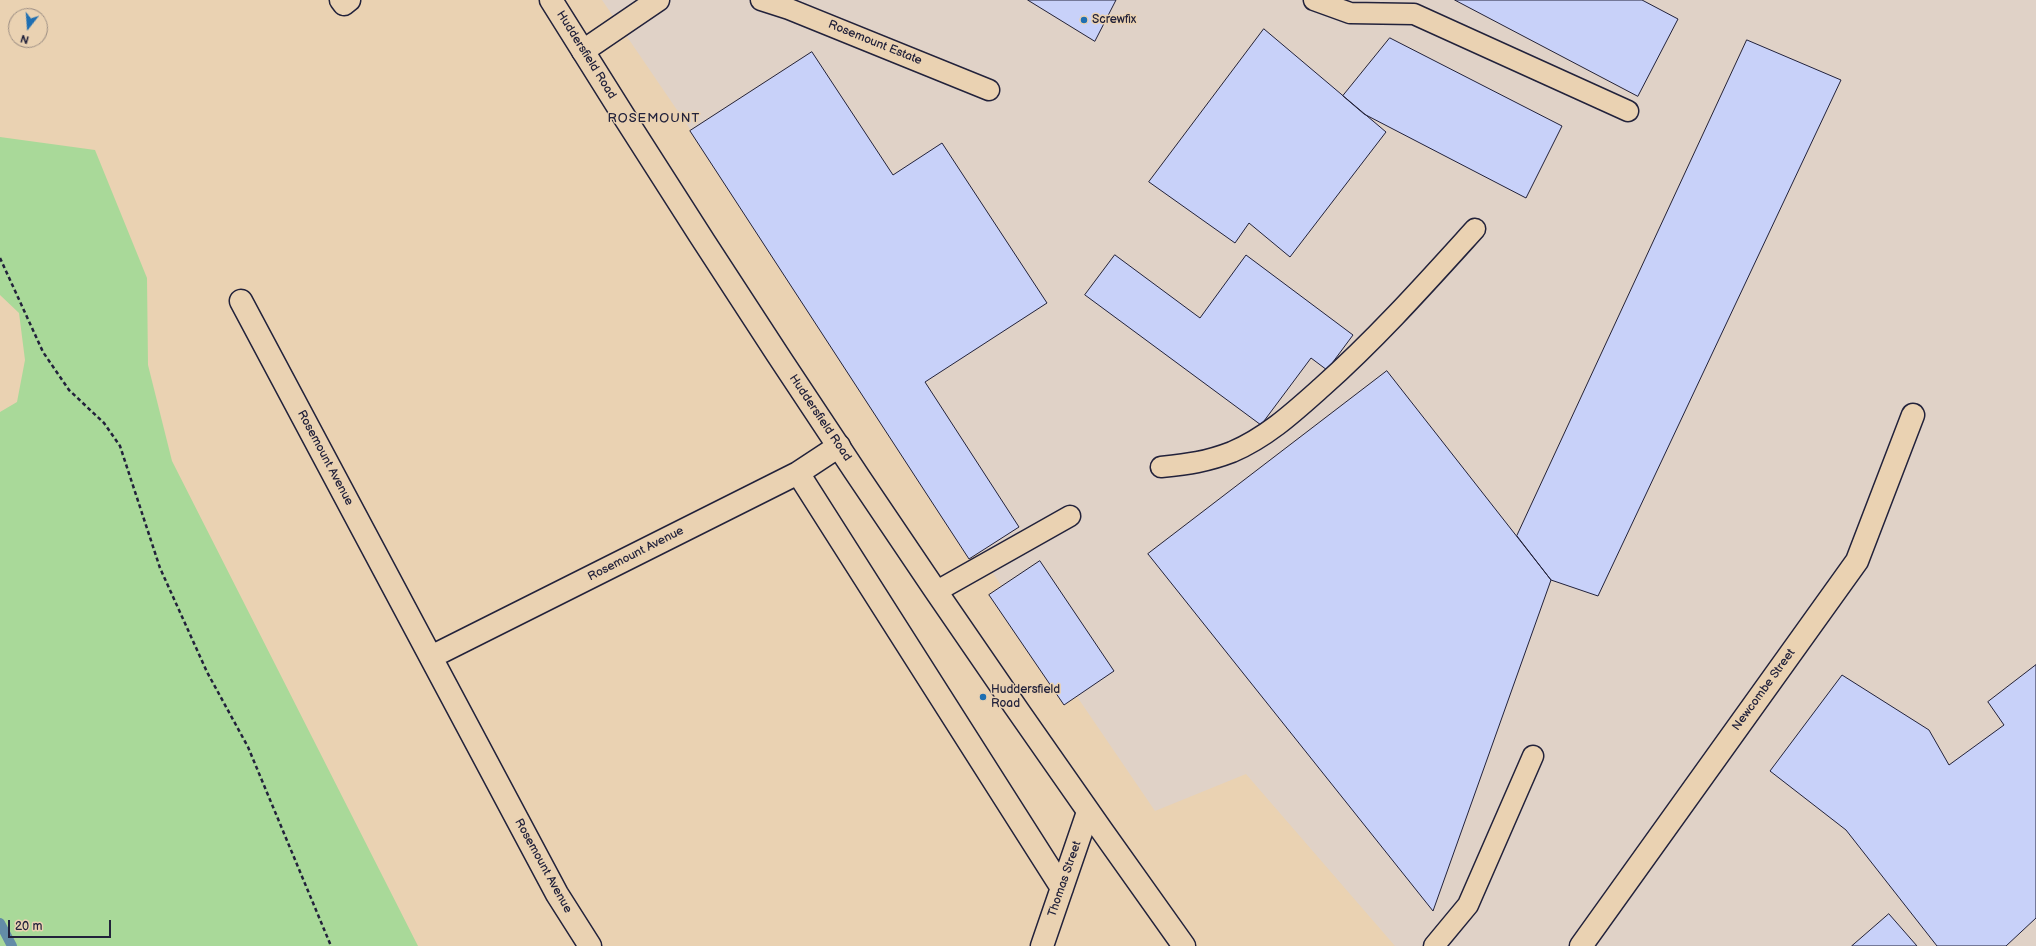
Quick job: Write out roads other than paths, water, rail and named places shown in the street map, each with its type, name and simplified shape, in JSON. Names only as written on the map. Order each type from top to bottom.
[{"type":"street","points":[[341,0],[344,4],[349,0]]},
{"type":"street","name":"Huddersfield Road","points":[[551,0],[769,341],[839,446],[1088,812],[1184,946]]},
{"type":"street","points":[[583,51],[658,0]]},
{"type":"street","name":"Rosemount Avenue","points":[[241,301],[557,894],[590,946]]},
{"type":"street","name":"Newcombe Street","points":[[1581,946],[1857,561],[1913,415]]},
{"type":"street","name":"Rosemount Avenue","points":[[431,658],[798,473],[839,446]]},
{"type":"street","points":[[798,473],[1062,888]]},
{"type":"street","name":"Thomas Street","points":[[1042,946],[1088,812]]},
{"type":"lane","name":"Rosemount Estate","points":[[761,0],[789,9],[989,90]]},
{"type":"lane","points":[[1314,0],[1350,13],[1414,14],[1628,111]]},
{"type":"lane","points":[[1161,466],[1198,464],[1233,451],[1278,427],[1348,363],[1418,292],[1476,229]]},
{"type":"lane","points":[[938,591],[1070,516]]},
{"type":"lane","points":[[1434,946],[1468,905],[1533,756]]},
{"type":"waterway","points":[[0,923],[12,946]]},
{"type":"place","name":"Screwfix","points":[[1084,20]]},
{"type":"place","name":"Huddersfield Road","points":[[983,697]]},
{"type":"district","name":"ROSEMOUNT","points":[[654,119]]}]
